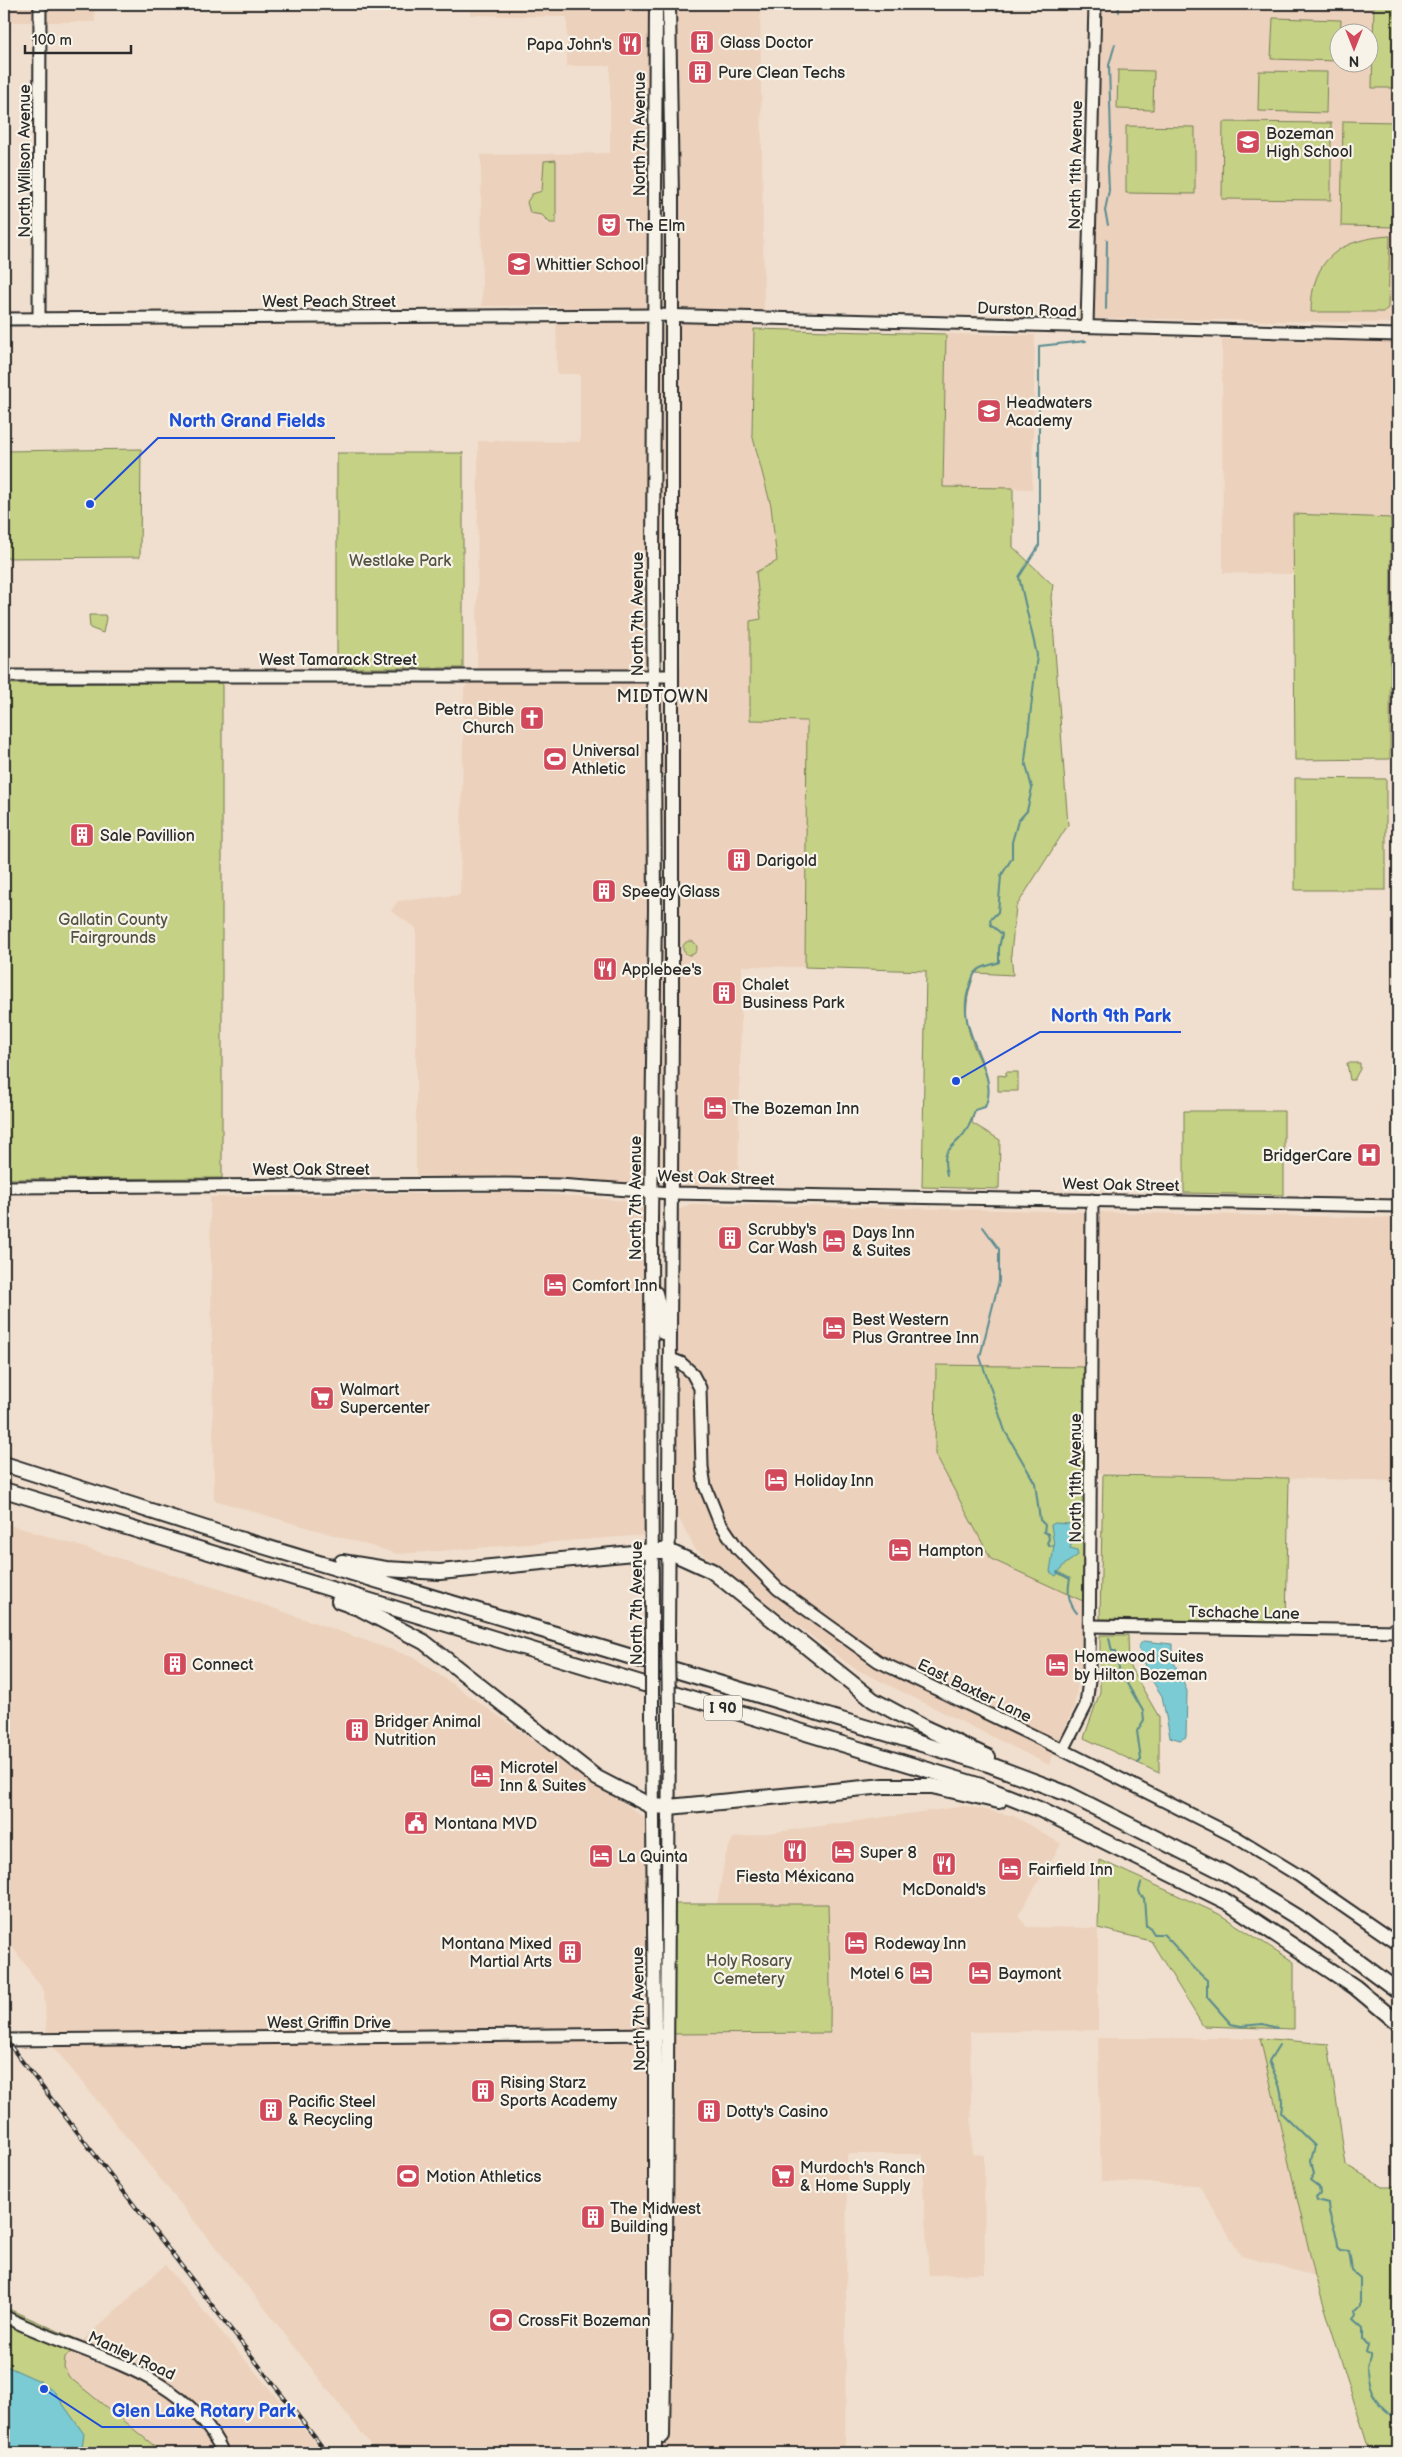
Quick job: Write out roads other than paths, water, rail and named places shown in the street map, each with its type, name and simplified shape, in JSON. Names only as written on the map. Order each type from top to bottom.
[{"type":"highway","name":"I 90","points":[[4,1464],[229,1536],[988,1764],[1068,1794],[1225,1873],[1305,1922],[1398,1991]]},
{"type":"highway","name":"I 90","points":[[4,1490],[562,1660],[891,1757],[980,1786],[1039,1809],[1227,1902],[1355,1987],[1398,2023]]},
{"type":"highway","points":[[229,1536],[340,1562],[386,1569],[440,1572],[668,1551],[712,1571],[873,1700],[923,1727],[1068,1794]]},
{"type":"highway","points":[[234,1560],[361,1609],[424,1642],[597,1778],[651,1806],[669,1807],[884,1786],[932,1786],[996,1800],[1098,1838]]},
{"type":"main road","name":"North Willson Avenue","points":[[39,319],[40,4]]},
{"type":"main road","name":"North 7th Avenue","points":[[656,4],[655,908],[651,1274],[653,1551],[651,1806],[661,2034],[663,2453]]},
{"type":"main road","name":"North 7th Avenue","points":[[655,2453],[661,2034],[669,1807],[668,1551],[671,1193],[672,316],[669,4]]},
{"type":"main road","name":"North 11th Avenue","points":[[1087,326],[1095,4]]},
{"type":"main road","name":"West Peach Street","points":[[4,319],[655,315]]},
{"type":"main road","name":"Durston Road","points":[[655,315],[1398,335]]},
{"type":"main road","name":"West Tamarack Street","points":[[4,676],[671,676]]},
{"type":"main road","name":"West Oak Street","points":[[4,1187],[507,1184],[559,1185],[671,1193],[1398,1206]]},
{"type":"main road","name":"North 11th Avenue","points":[[1063,1750],[1086,1705],[1090,1680],[1092,1200]]},
{"type":"main road","points":[[651,1274],[662,1317],[663,1348],[670,1359]]},
{"type":"main road","points":[[651,1356],[658,1360],[663,1368],[664,1432],[669,1464]]},
{"type":"main road","name":"East Baxter Lane","points":[[670,1359],[681,1363],[692,1373],[700,1388],[701,1454],[705,1486],[719,1521],[746,1558],[778,1589],[878,1661],[1063,1750],[1266,1854],[1398,1944]]},
{"type":"main road","name":"Tschache Lane","points":[[1090,1626],[1398,1631]]},
{"type":"main road","name":"West Griffin Drive","points":[[4,2040],[661,2034]]},
{"type":"main road","name":"Manley Road","points":[[4,2316],[138,2372],[162,2385],[181,2398],[198,2415],[223,2453]]},
{"type":"water","points":[[1055,1523],[1070,1524],[1075,1529],[1077,1540],[1070,1548],[1077,1550],[1078,1555],[1063,1566],[1056,1576],[1050,1572],[1054,1545],[1051,1525]]},
{"type":"water","points":[[1143,1641],[1172,1644],[1172,1658],[1187,1691],[1186,1737],[1180,1740],[1170,1737],[1162,1696],[1151,1679],[1138,1647]]},
{"type":"water","points":[[4,2365],[40,2381],[53,2390],[84,2434],[81,2453],[4,2453]]},
{"type":"waterway","points":[[1118,4],[1119,12]]},
{"type":"waterway","points":[[1108,225],[1105,211],[1109,190],[1108,167],[1111,138],[1109,65],[1115,44]]},
{"type":"waterway","points":[[1106,309],[1107,240]]},
{"type":"waterway","points":[[947,1175],[945,1167],[946,1155],[965,1132],[975,1110],[985,1107],[989,1093],[983,1065],[967,1021],[966,1005],[972,978],[977,970],[999,962],[1002,934],[991,925],[990,920],[998,912],[1001,876],[1012,858],[1012,842],[1018,821],[1027,811],[1032,788],[1025,761],[1037,655],[1019,577],[1039,546],[1039,346],[1086,341]]},
{"type":"waterway","points":[[983,1227],[999,1249],[999,1281],[980,1357],[1005,1431],[1035,1483],[1040,1520],[1045,1525],[1044,1532],[1048,1534],[1049,1539],[1047,1543],[1050,1546],[1054,1545]]},
{"type":"waterway","points":[[1057,1572],[1070,1579],[1069,1598],[1077,1613]]},
{"type":"waterway","points":[[1109,1638],[1112,1651],[1116,1651],[1120,1679],[1125,1680],[1143,1711],[1144,1720],[1137,1731],[1141,1760],[1138,1763]]},
{"type":"waterway","points":[[1141,1883],[1139,1891],[1144,1898],[1146,1926],[1149,1926],[1154,1934],[1163,1934],[1207,1980],[1207,1997],[1231,2024],[1241,2026],[1263,2024],[1277,2028]]},
{"type":"waterway","points":[[1279,2045],[1269,2061],[1281,2092],[1281,2113],[1315,2146],[1311,2160],[1314,2174],[1310,2180],[1319,2187],[1320,2193],[1316,2197],[1317,2200],[1328,2203],[1338,2247],[1341,2250],[1349,2251],[1352,2271],[1360,2278],[1360,2306],[1355,2311],[1356,2315],[1353,2319],[1363,2328],[1363,2339],[1368,2345],[1366,2352],[1370,2355],[1370,2359],[1367,2370],[1372,2392],[1385,2410],[1398,2419]]},
{"type":"waterway","points":[[1396,2176],[1398,2128]]},
{"type":"railway","points":[[4,2038],[327,2453]]},
{"type":"place","name":"Glass Doctor","points":[[702,42]]},
{"type":"place","name":"Papa John's","points":[[630,44]]},
{"type":"place","name":"Pure Clean Techs","points":[[700,72]]},
{"type":"place","name":"Bozeman High School","points":[[1248,142]]},
{"type":"place","name":"The Elm","points":[[609,225]]},
{"type":"place","name":"Whittier School","points":[[519,264]]},
{"type":"place","name":"Headwaters Academy","points":[[989,411]]},
{"type":"place","name":"North Grand Fields","points":[[90,504]]},
{"type":"place","name":"Petra Bible Church","points":[[532,718]]},
{"type":"place","name":"Universal Athletic","points":[[555,759]]},
{"type":"place","name":"Sale Pavillion","points":[[82,835]]},
{"type":"place","name":"Darigold","points":[[739,860]]},
{"type":"place","name":"Speedy Glass","points":[[604,891]]},
{"type":"place","name":"Applebee's","points":[[605,969]]},
{"type":"place","name":"Chalet Business Park","points":[[724,993]]},
{"type":"place","name":"North 9th Park","points":[[956,1081]]},
{"type":"place","name":"The Bozeman Inn","points":[[715,1108]]},
{"type":"place","name":"BridgerCare","points":[[1369,1155]]},
{"type":"place","name":"Scrubby's Car Wash","points":[[730,1238]]},
{"type":"place","name":"Days Inn & Suites","points":[[834,1241]]},
{"type":"place","name":"Comfort Inn","points":[[555,1285]]},
{"type":"place","name":"Best Western Plus Grantree Inn","points":[[834,1328]]},
{"type":"place","name":"Walmart Supercenter","points":[[322,1398]]},
{"type":"place","name":"Holiday Inn","points":[[776,1480]]},
{"type":"place","name":"Hampton","points":[[900,1550]]},
{"type":"place","name":"Connect","points":[[175,1664]]},
{"type":"place","name":"Homewood Suites by Hilton Bozeman","points":[[1057,1665]]},
{"type":"place","name":"Bridger Animal Nutrition","points":[[357,1730]]},
{"type":"place","name":"Microtel Inn & Suites","points":[[482,1776]]},
{"type":"place","name":"Montana MVD","points":[[416,1823]]},
{"type":"place","name":"Fiesta Méxicana","points":[[795,1851]]},
{"type":"place","name":"Super 8","points":[[843,1852]]},
{"type":"place","name":"La Quinta","points":[[601,1856]]},
{"type":"place","name":"McDonald's","points":[[944,1864]]},
{"type":"place","name":"Fairfield Inn","points":[[1010,1869]]},
{"type":"place","name":"Rodeway Inn","points":[[856,1943]]},
{"type":"place","name":"Montana Mixed Martial Arts","points":[[570,1952]]},
{"type":"place","name":"Motel 6","points":[[921,1973]]},
{"type":"place","name":"Baymont","points":[[980,1973]]},
{"type":"place","name":"Rising Starz Sports Academy","points":[[483,2091]]},
{"type":"place","name":"Pacific Steel & Recycling","points":[[271,2110]]},
{"type":"place","name":"Dotty's Casino","points":[[709,2111]]},
{"type":"place","name":"Motion Athletics","points":[[408,2176]]},
{"type":"place","name":"Murdoch's Ranch & Home Supply","points":[[783,2176]]},
{"type":"place","name":"The Midwest Building","points":[[593,2217]]},
{"type":"place","name":"CrossFit Bozeman","points":[[501,2320]]},
{"type":"place","name":"Glen Lake Rotary Park","points":[[44,2389]]},
{"type":"district","name":"MIDTOWN","points":[[663,696]]},
{"type":"park label","name":"Westlake Park","points":[[400,560]]},
{"type":"park label","name":"Gallatin County Fairgrounds","points":[[113,928]]},
{"type":"park label","name":"Holy Rosary Cemetery","points":[[749,1969]]}]
